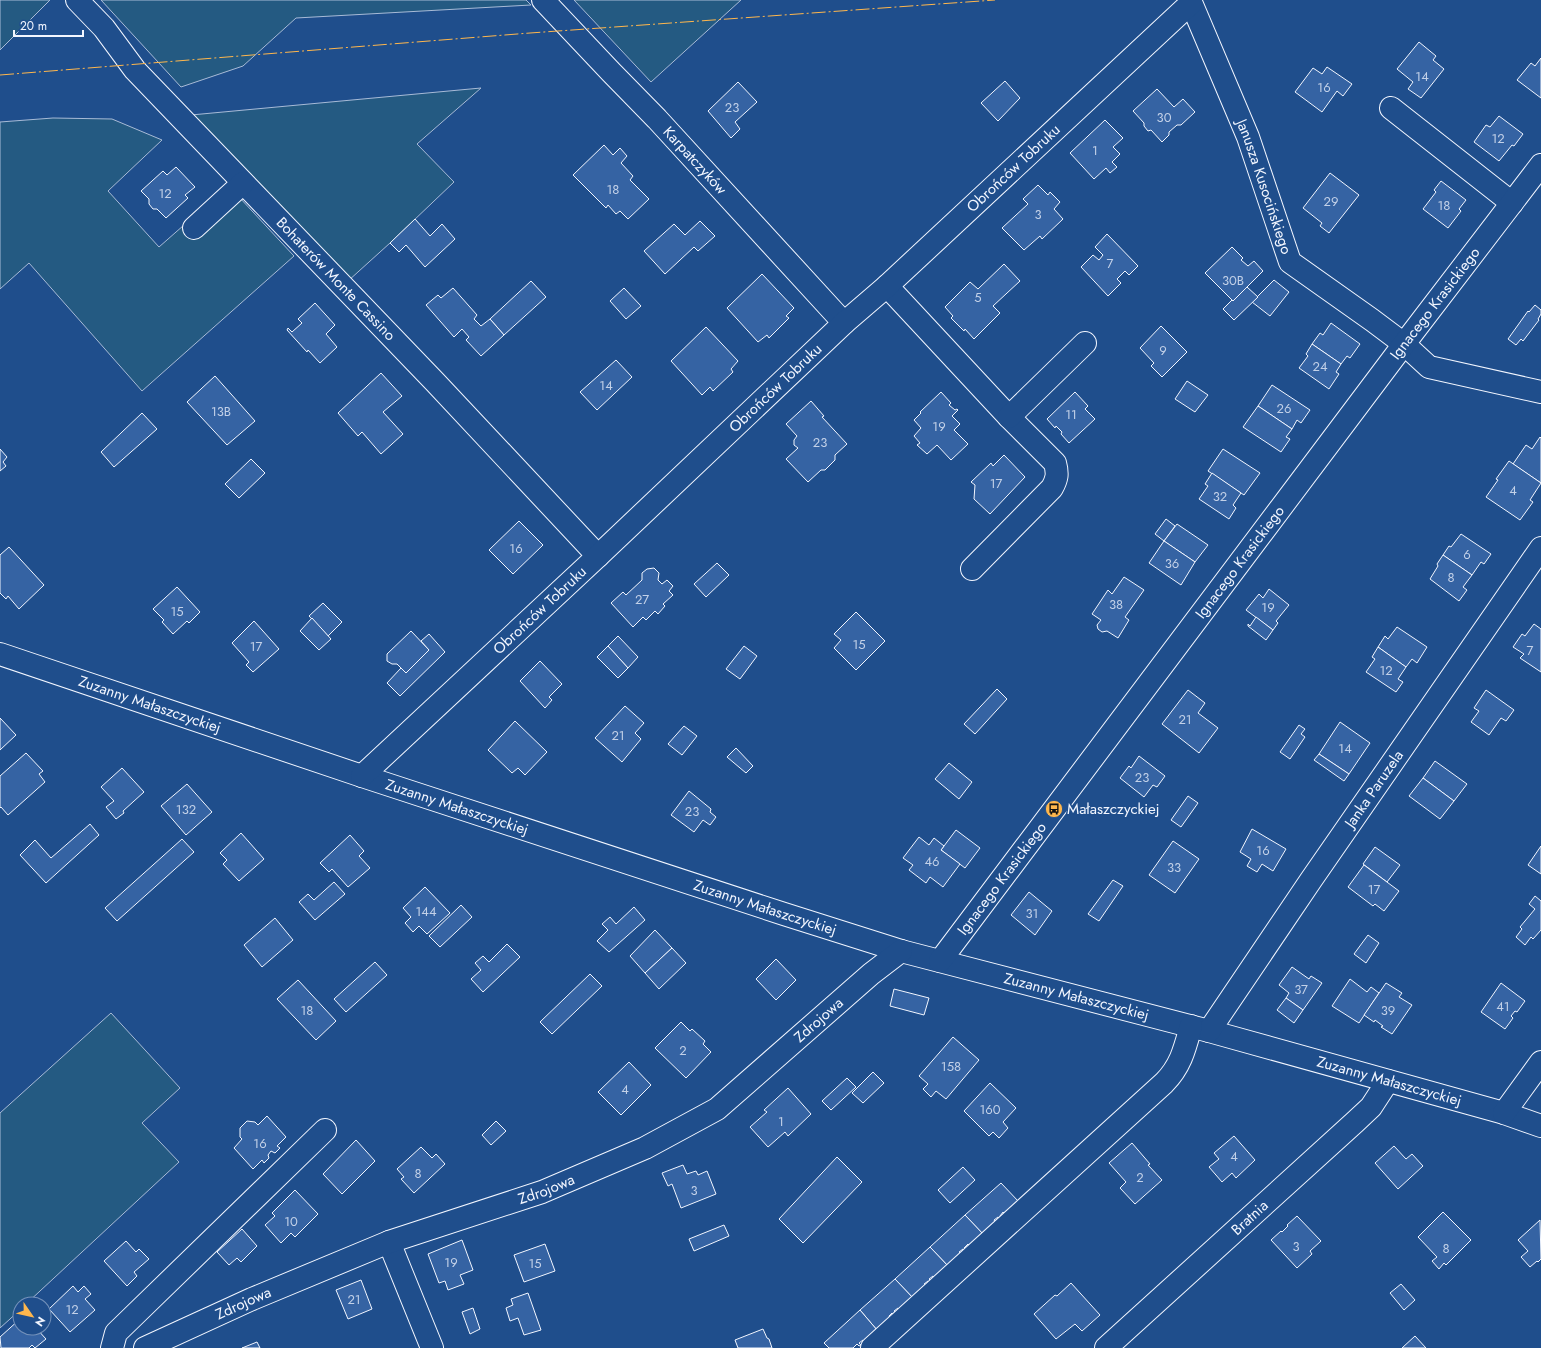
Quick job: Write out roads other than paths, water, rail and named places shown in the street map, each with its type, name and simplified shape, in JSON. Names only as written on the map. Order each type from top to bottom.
[{"type":"street","name":"Bohaterów Monte Cassino","points":[[77,0],[104,28],[135,70],[435,382],[598,556]]},
{"type":"street","name":"Karpatczyków","points":[[543,0],[610,72],[657,118],[844,323]]},
{"type":"street","name":"Obrońców Tobruku","points":[[362,776],[598,556],[844,323],[887,286],[1191,2]]},
{"type":"street","name":"Janusza Kusocińskiego","points":[[1191,2],[1248,137],[1290,262],[1404,344],[1429,367],[1541,392]]},
{"type":"street","points":[[1391,108],[1512,202]]},
{"type":"street","name":"Ignacego Krasickiego","points":[[940,961],[1404,344],[1541,165]]},
{"type":"street","points":[[194,228],[243,183]]},
{"type":"street","points":[[887,286],[1055,464],[1058,473],[1052,488],[972,569]]},
{"type":"street","points":[[1009,417],[1086,343]]},
{"type":"street","name":"Janka Paruzela","points":[[1200,1029],[1311,880],[1541,548]]},
{"type":"street","name":"Zuzanny Małaszczyckiej","points":[[0,654],[362,776],[901,951],[1200,1029],[1504,1113],[1541,1126]]},
{"type":"street","name":"Zdrojowa","points":[[145,1348],[252,1299],[389,1242],[542,1192],[645,1148],[716,1109],[871,974],[901,951]]},
{"type":"street","points":[[872,1348],[1164,1083],[1174,1071],[1200,1029]]},
{"type":"street","points":[[1504,1113],[1541,1062]]},
{"type":"street","name":"Bratnia","points":[[1106,1348],[1371,1107],[1388,1081]]},
{"type":"street","points":[[112,1348],[116,1333],[325,1130]]},
{"type":"street","points":[[389,1242],[432,1348]]},
{"type":"place","name":"Małaszczyckiej","points":[[1054,809]]}]
